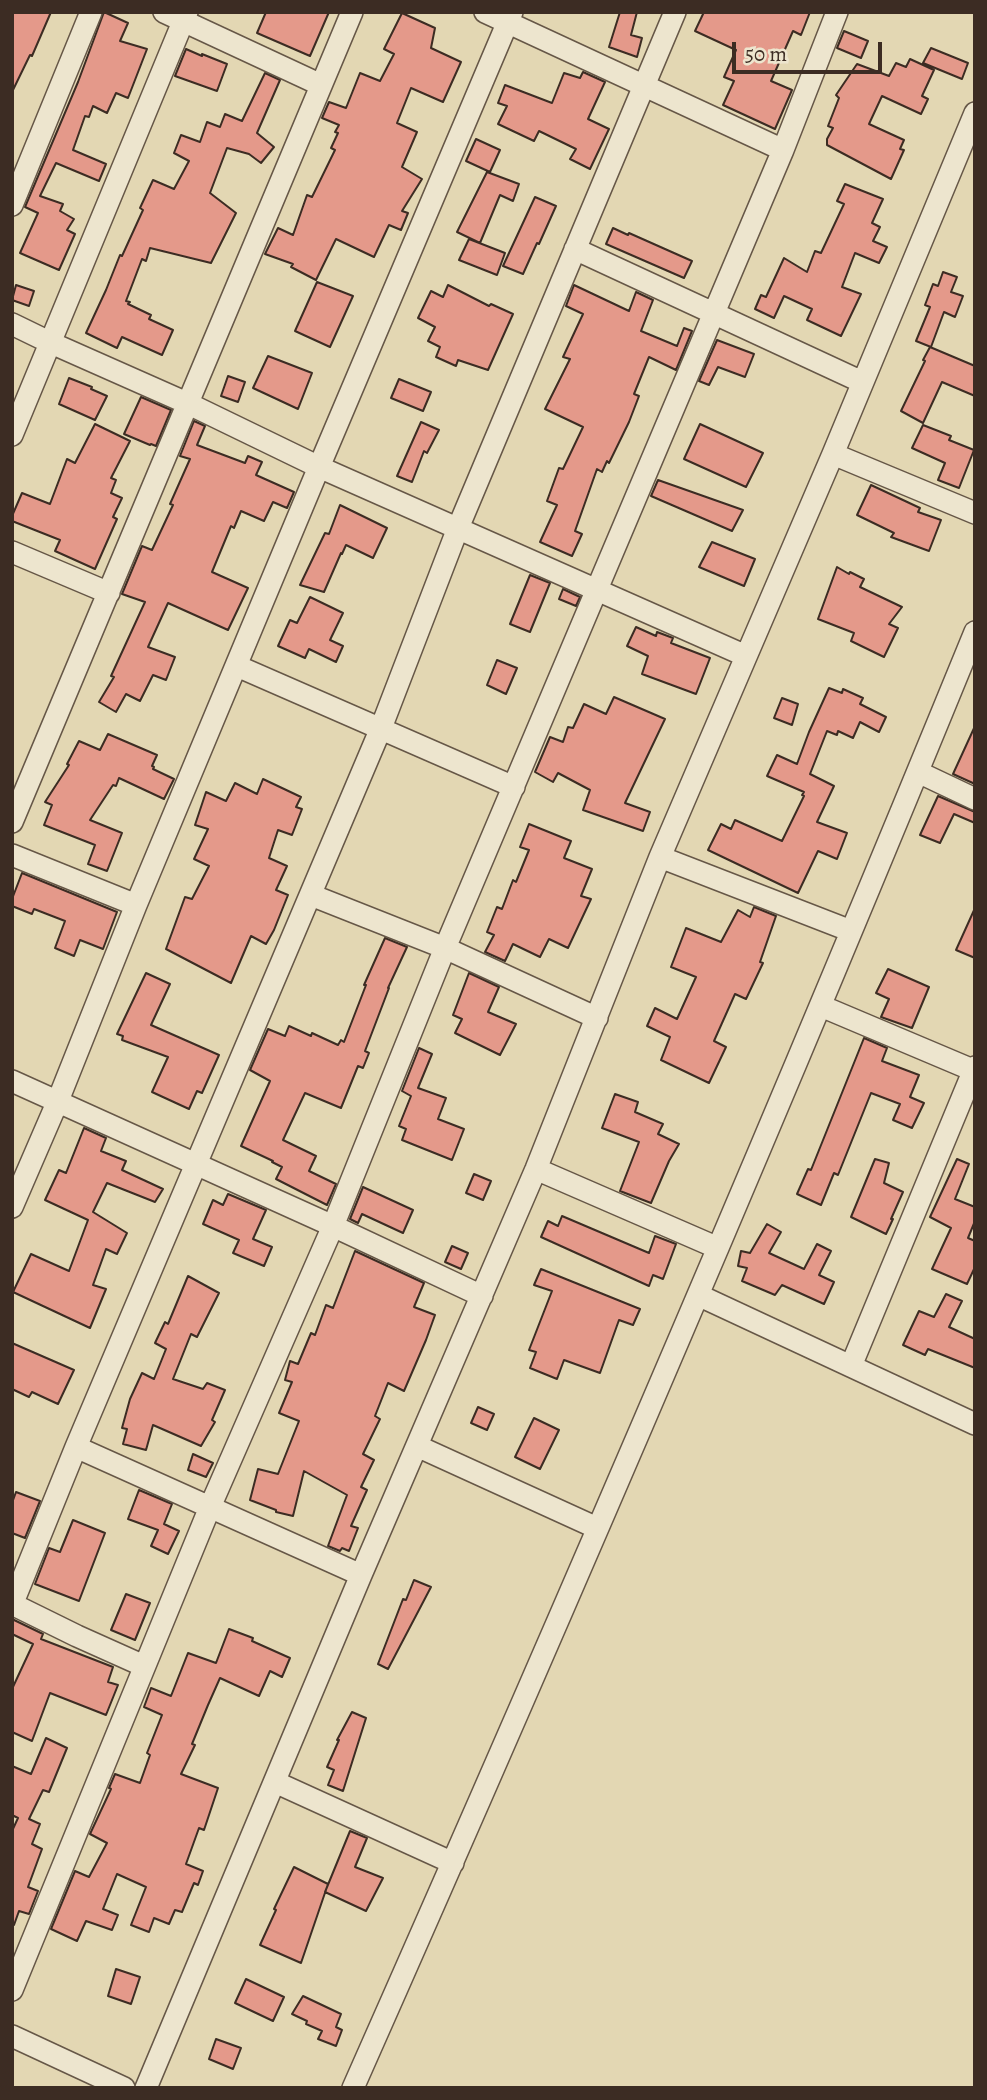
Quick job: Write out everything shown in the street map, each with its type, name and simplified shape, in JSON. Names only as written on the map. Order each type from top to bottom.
[{"type":"street","points":[[12,205],[91,12]]},
{"type":"street","points":[[12,822],[352,12]]},
{"type":"street","points":[[485,12],[510,17],[643,86],[783,150]]},
{"type":"street","points":[[144,1666],[12,1604],[76,1447],[312,895],[381,728],[458,528],[675,12]]},
{"type":"street","points":[[12,1990],[210,1507],[333,1226],[444,948],[783,150],[837,12]]},
{"type":"street","points":[[12,435],[178,15],[321,85]]},
{"type":"street","points":[[12,1206],[319,467],[510,17]]},
{"type":"street","points":[[146,2088],[361,1575],[536,1169],[660,857],[833,454],[975,113]]},
{"type":"street","points":[[575,249],[862,382]]},
{"type":"street","points":[[12,324],[189,404],[319,467],[746,656]]},
{"type":"street","points":[[833,454],[975,513]]},
{"type":"street","points":[[12,552],[109,593]]},
{"type":"street","points":[[354,2088],[698,1295],[975,632]]},
{"type":"street","points":[[237,666],[514,787]]},
{"type":"street","points":[[918,772],[975,799]]},
{"type":"street","points":[[12,855],[136,905]]},
{"type":"street","points":[[660,857],[851,931]]},
{"type":"street","points":[[312,895],[444,948],[597,1018]]},
{"type":"street","points":[[821,1006],[974,1070],[851,1366]]},
{"type":"street","points":[[12,1081],[482,1296]]},
{"type":"street","points":[[536,1169],[718,1248]]},
{"type":"street","points":[[698,1295],[975,1424]]},
{"type":"street","points":[[417,1446],[597,1528]]},
{"type":"street","points":[[76,1447],[361,1575]]},
{"type":"street","points":[[275,1782],[453,1863]]},
{"type":"street","points":[[12,2036],[82,2079],[124,2088]]},
{"type":"building","points":[[12,12],[51,12],[32,56],[30,55],[12,92]]},
{"type":"building","points":[[104,12],[128,23],[120,41],[147,49],[128,98],[116,93],[107,113],[93,106],[89,117],[85,116],[73,150],[106,164],[99,181],[56,163],[40,196],[63,204],[60,211],[74,219],[67,230],[75,234],[59,270],[20,253],[38,213],[25,207],[78,82]]},
{"type":"building","points":[[266,12],[329,12],[310,56],[257,33]]},
{"type":"building","points":[[620,12],[637,12],[631,35],[642,38],[637,57],[609,47]]},
{"type":"building","points":[[704,12],[810,12],[801,35],[793,31],[771,81],[792,90],[775,129],[723,105],[734,81],[724,77],[736,50],[695,31]]},
{"type":"building","points":[[402,13],[435,28],[431,48],[461,62],[443,102],[411,88],[397,123],[417,132],[402,167],[422,179],[402,211],[408,213],[401,230],[389,225],[374,257],[336,239],[316,280],[291,267],[293,264],[265,254],[278,228],[293,235],[307,195],[312,197],[335,150],[331,148],[339,125],[322,118],[329,102],[346,108],[360,73],[380,81],[394,54],[384,49]]},
{"type":"building","points":[[844,31],[868,41],[861,58],[837,48]]},
{"type":"building","points":[[931,48],[968,63],[962,79],[923,63]]},
{"type":"building","points":[[186,49],[227,64],[217,91],[175,76]]},
{"type":"building","points":[[910,59],[934,70],[922,96],[928,99],[921,114],[882,96],[869,124],[904,140],[900,149],[904,150],[891,179],[827,145],[833,128],[828,126],[839,98],[836,95],[857,64],[889,76],[896,63],[906,67]]},
{"type":"building","points":[[583,72],[605,82],[588,119],[609,129],[590,169],[570,159],[576,149],[539,131],[534,141],[498,124],[507,106],[498,103],[505,85],[552,103],[564,73],[580,78]]},
{"type":"building","points":[[265,73],[280,80],[257,133],[274,147],[261,163],[249,154],[227,148],[210,193],[236,213],[211,263],[150,248],[146,261],[142,259],[126,301],[151,315],[149,319],[173,330],[162,355],[122,337],[117,348],[86,333],[143,210],[140,208],[153,180],[174,189],[189,161],[174,153],[181,135],[200,142],[207,122],[220,127],[225,114],[242,121]]},
{"type":"building","points":[[476,139],[500,150],[490,172],[466,161]]},
{"type":"building","points":[[487,172],[519,184],[513,201],[500,195],[480,243],[457,232]]},
{"type":"building","points":[[845,184],[883,199],[872,223],[880,227],[873,241],[887,247],[879,263],[855,253],[842,287],[861,294],[841,336],[807,320],[812,309],[784,296],[774,318],[755,309],[761,295],[766,297],[784,258],[807,272],[815,251],[821,253],[844,204],[837,201]]},
{"type":"building","points":[[535,197],[556,206],[523,274],[503,266]]},
{"type":"building","points":[[613,228],[692,261],[684,278],[606,244]]},
{"type":"building","points":[[469,239],[505,253],[497,275],[459,260]]},
{"type":"building","points":[[943,272],[957,277],[951,292],[963,296],[955,317],[944,312],[931,347],[916,341],[930,307],[925,305],[933,284],[938,286]]},
{"type":"building","points":[[317,282],[353,296],[330,347],[295,331]]},
{"type":"building","points":[[16,285],[34,291],[29,306],[12,300]]},
{"type":"building","points":[[448,285],[489,306],[491,304],[513,314],[488,370],[458,360],[456,366],[436,357],[440,347],[428,341],[435,327],[418,318],[431,291],[443,297]]},
{"type":"building","points":[[574,285],[629,311],[636,292],[653,300],[641,331],[677,346],[684,328],[692,331],[676,370],[649,357],[634,394],[639,396],[629,422],[609,463],[607,461],[602,472],[597,469],[575,531],[582,534],[572,556],[540,542],[557,505],[547,501],[559,468],[563,469],[583,427],[545,409],[570,359],[563,357],[583,314],[566,306]]},
{"type":"building","points":[[717,340],[754,354],[745,377],[718,367],[709,385],[699,381]]},
{"type":"building","points":[[930,347],[975,366],[975,396],[942,382],[923,423],[901,411]]},
{"type":"building","points":[[268,356],[312,373],[298,409],[253,388]]},
{"type":"building","points":[[228,376],[245,382],[238,402],[221,396]]},
{"type":"building","points":[[69,378],[107,396],[95,420],[59,404]]},
{"type":"building","points":[[399,379],[431,392],[423,411],[391,398]]},
{"type":"building","points":[[141,397],[171,410],[156,446],[124,434]]},
{"type":"building","points":[[194,421],[205,426],[197,445],[245,463],[248,456],[262,462],[256,475],[294,492],[287,508],[273,502],[264,521],[241,511],[234,528],[231,526],[212,572],[248,588],[228,630],[168,603],[148,647],[175,657],[166,680],[153,675],[140,701],[126,694],[116,712],[99,702],[114,677],[111,676],[145,602],[122,594],[142,546],[152,550],[173,505],[170,504],[190,459],[180,456]]},
{"type":"building","points":[[421,422],[439,430],[427,453],[424,451],[412,482],[397,476]]},
{"type":"building","points":[[95,424],[130,441],[111,478],[116,480],[111,493],[122,498],[113,517],[117,519],[95,569],[55,551],[60,540],[12,521],[12,516],[22,493],[50,504],[67,459],[75,463]]},
{"type":"building","points":[[700,424],[763,453],[746,487],[684,459]]},
{"type":"building","points":[[923,425],[951,436],[949,440],[974,450],[959,488],[938,480],[945,463],[912,448]]},
{"type":"building","points":[[658,480],[743,510],[732,531],[651,496]]},
{"type":"building","points":[[871,485],[920,508],[918,512],[941,520],[929,551],[891,537],[894,533],[857,515]]},
{"type":"building","points":[[340,505],[387,528],[373,558],[346,545],[324,592],[300,585],[325,533],[329,534]]},
{"type":"building","points":[[712,542],[755,559],[744,586],[699,567]]},
{"type":"building","points":[[837,567],[864,579],[860,587],[902,607],[889,624],[898,628],[884,657],[851,641],[854,633],[818,619]]},
{"type":"building","points":[[530,575],[550,583],[530,632],[510,624]]},
{"type":"building","points":[[563,589],[580,597],[576,606],[559,599]]},
{"type":"building","points":[[310,597],[343,613],[330,640],[343,646],[336,662],[309,649],[305,658],[278,646],[290,620],[297,623]]},
{"type":"building","points":[[636,627],[656,636],[657,632],[673,638],[671,643],[710,658],[696,694],[642,674],[648,656],[627,646]]},
{"type":"building","points":[[497,660],[517,668],[506,694],[487,685]]},
{"type":"building","points":[[829,688],[842,693],[843,689],[863,698],[860,704],[886,717],[879,732],[860,722],[853,738],[838,731],[837,735],[827,731],[810,774],[834,786],[817,822],[847,833],[837,859],[818,851],[798,893],[708,850],[721,824],[731,829],[735,820],[782,841],[804,792],[767,776],[777,755],[797,764]]},
{"type":"building","points":[[614,697],[665,719],[625,803],[650,812],[643,831],[583,810],[590,790],[558,773],[553,782],[535,772],[550,737],[563,742],[568,727],[573,728],[584,704],[606,714]]},
{"type":"building","points":[[782,698],[798,704],[792,725],[774,718]]},
{"type":"building","points":[[975,726],[975,784],[953,774]]},
{"type":"building","points":[[108,734],[157,755],[153,769],[174,779],[164,799],[119,778],[116,786],[113,785],[90,820],[122,833],[107,871],[88,864],[95,845],[44,825],[52,805],[45,802],[69,765],[67,764],[79,741],[100,750]]},
{"type":"building","points":[[263,779],[301,797],[296,807],[302,809],[292,835],[278,830],[269,858],[287,866],[276,890],[288,895],[274,930],[266,944],[251,936],[231,983],[166,949],[185,897],[192,899],[209,866],[194,859],[208,829],[195,825],[206,792],[226,801],[235,783],[257,794]]},
{"type":"building","points":[[938,796],[975,812],[975,823],[954,814],[940,843],[920,835]]},
{"type":"building","points":[[529,824],[571,841],[564,858],[592,869],[581,896],[591,899],[568,948],[549,939],[540,957],[513,944],[505,961],[485,952],[494,935],[487,932],[497,907],[502,909],[513,880],[516,882],[529,850],[520,847]]},
{"type":"building","points":[[22,873],[117,912],[103,949],[80,940],[74,956],[55,948],[65,921],[34,909],[32,914],[12,906]]},
{"type":"building","points":[[754,907],[776,916],[760,962],[763,963],[746,999],[735,994],[714,1041],[726,1047],[709,1083],[661,1060],[670,1037],[647,1026],[655,1008],[677,1019],[696,977],[671,967],[686,928],[721,942],[738,910],[750,917]]},
{"type":"building","points":[[975,908],[975,958],[956,950]]},
{"type":"building","points":[[385,938],[407,947],[388,988],[365,1051],[369,1053],[363,1068],[358,1066],[341,1108],[305,1093],[283,1140],[316,1156],[309,1171],[336,1184],[327,1205],[276,1179],[282,1167],[241,1146],[270,1081],[250,1070],[268,1029],[285,1036],[289,1026],[338,1045],[341,1040],[344,1042],[364,985]]},
{"type":"building","points":[[888,969],[929,987],[912,1028],[881,1017],[889,999],[876,993]]},
{"type":"building","points":[[146,973],[170,984],[151,1025],[219,1055],[202,1093],[197,1091],[189,1109],[152,1092],[168,1057],[122,1040],[123,1036],[117,1034]]},
{"type":"building","points":[[469,973],[499,987],[488,1012],[516,1024],[500,1055],[455,1033],[462,1019],[453,1015]]},
{"type":"building","points":[[864,1038],[887,1048],[882,1061],[919,1075],[910,1097],[924,1103],[912,1128],[893,1120],[900,1104],[871,1093],[838,1175],[834,1173],[821,1205],[797,1194],[808,1169],[811,1170]]},
{"type":"building","points":[[419,1048],[432,1054],[418,1088],[446,1098],[438,1119],[464,1129],[452,1160],[402,1140],[406,1129],[399,1126],[411,1096],[402,1091]]},
{"type":"building","points":[[615,1094],[638,1102],[635,1112],[663,1124],[658,1134],[679,1144],[651,1203],[620,1191],[639,1142],[602,1128]]},
{"type":"building","points":[[84,1128],[106,1138],[101,1151],[126,1161],[122,1170],[163,1189],[155,1202],[107,1183],[93,1212],[127,1233],[117,1254],[106,1249],[93,1285],[106,1289],[90,1328],[13,1292],[31,1254],[69,1271],[88,1220],[45,1200],[59,1170],[66,1173]]},
{"type":"building","points":[[875,1159],[889,1163],[884,1183],[903,1192],[886,1234],[851,1217]]},
{"type":"building","points":[[957,1159],[969,1164],[955,1199],[975,1207],[975,1221],[968,1238],[975,1241],[975,1267],[967,1284],[932,1269],[951,1228],[930,1217]]},
{"type":"building","points":[[474,1174],[491,1181],[483,1200],[466,1193]]},
{"type":"building","points":[[363,1187],[413,1210],[403,1233],[362,1214],[358,1223],[350,1219]]},
{"type":"building","points":[[228,1194],[266,1210],[253,1239],[272,1247],[264,1266],[233,1253],[239,1240],[203,1224],[213,1200],[223,1205]]},
{"type":"building","points":[[562,1216],[649,1253],[655,1236],[676,1244],[663,1279],[653,1275],[649,1286],[541,1237],[548,1221],[558,1226]]},
{"type":"building","points":[[767,1224],[781,1232],[769,1253],[804,1269],[817,1244],[831,1251],[819,1275],[834,1282],[824,1304],[782,1285],[775,1295],[742,1281],[747,1268],[738,1266],[741,1251],[750,1253]]},
{"type":"building","points":[[452,1246],[468,1253],[461,1269],[445,1262]]},
{"type":"building","points":[[355,1251],[424,1283],[414,1307],[435,1315],[404,1391],[388,1383],[375,1416],[380,1419],[363,1454],[374,1460],[361,1487],[367,1490],[351,1526],[358,1528],[349,1551],[342,1548],[340,1551],[328,1546],[347,1495],[304,1471],[293,1516],[276,1512],[250,1500],[258,1469],[278,1474],[299,1421],[279,1413],[292,1382],[285,1380],[290,1361],[298,1364],[311,1333],[315,1335],[326,1305],[333,1308]]},
{"type":"building","points":[[541,1269],[640,1309],[633,1325],[619,1320],[600,1373],[564,1360],[557,1379],[530,1368],[536,1352],[529,1350],[552,1291],[534,1285]]},
{"type":"building","points":[[188,1276],[219,1293],[197,1337],[191,1334],[173,1379],[203,1389],[207,1383],[225,1390],[212,1420],[215,1422],[201,1446],[153,1425],[146,1450],[123,1444],[127,1429],[122,1428],[130,1399],[142,1373],[154,1379],[166,1349],[155,1343],[165,1322],[168,1324]]},
{"type":"building","points":[[946,1294],[962,1301],[949,1327],[975,1339],[975,1368],[928,1349],[925,1355],[903,1345],[919,1311],[934,1317]]},
{"type":"building","points":[[12,1343],[74,1370],[58,1404],[32,1392],[29,1397],[12,1389]]},
{"type":"building","points":[[478,1407],[494,1414],[487,1430],[471,1423]]},
{"type":"building","points":[[534,1418],[559,1430],[540,1469],[515,1457]]},
{"type":"building","points":[[193,1454],[213,1463],[206,1477],[188,1470]]},
{"type":"building","points":[[139,1490],[172,1504],[164,1524],[179,1531],[168,1554],[151,1546],[158,1530],[128,1519]]},
{"type":"building","points":[[16,1492],[40,1501],[25,1538],[12,1533],[12,1503]]},
{"type":"building","points":[[73,1520],[105,1533],[79,1601],[35,1584],[49,1548],[60,1552]]},
{"type":"building","points":[[414,1580],[431,1587],[388,1669],[378,1664],[403,1599],[406,1600]]},
{"type":"building","points":[[126,1594],[150,1603],[135,1640],[111,1630]]},
{"type":"building","points":[[12,1619],[43,1634],[41,1639],[113,1667],[108,1682],[118,1685],[106,1715],[50,1693],[32,1741],[12,1732],[12,1689],[33,1644],[12,1634]]},
{"type":"building","points":[[229,1629],[253,1638],[252,1641],[290,1658],[282,1677],[270,1671],[259,1696],[220,1678],[208,1705],[192,1744],[195,1745],[181,1774],[218,1788],[204,1830],[199,1828],[186,1864],[203,1871],[198,1885],[194,1883],[182,1912],[175,1910],[169,1924],[154,1918],[149,1932],[131,1925],[146,1887],[117,1874],[103,1909],[118,1915],[112,1930],[86,1921],[77,1941],[51,1929],[75,1871],[89,1877],[107,1843],[90,1834],[115,1774],[140,1783],[150,1755],[147,1753],[162,1715],[144,1707],[151,1688],[171,1696],[188,1653],[216,1663]]},
{"type":"building","points":[[352,1712],[366,1718],[343,1791],[328,1785],[334,1770],[327,1767]]},
{"type":"building","points":[[46,1738],[67,1748],[49,1792],[43,1790],[29,1819],[40,1824],[32,1844],[42,1849],[28,1887],[38,1891],[29,1914],[19,1911],[14,1925],[12,1831],[18,1818],[12,1815],[12,1766],[31,1774]]},
{"type":"building","points":[[350,1831],[367,1838],[355,1867],[383,1878],[366,1911],[325,1892]]},
{"type":"building","points":[[294,1867],[328,1884],[301,1963],[260,1945]]},
{"type":"building","points":[[116,1969],[140,1977],[131,2004],[108,1996]]},
{"type":"building","points":[[246,1979],[284,1997],[273,2021],[235,2003]]},
{"type":"building","points":[[303,1996],[341,2014],[336,2027],[342,2030],[336,2046],[318,2039],[322,2031],[292,2014]]},
{"type":"building","points":[[216,2039],[241,2048],[233,2069],[209,2059]]}]
